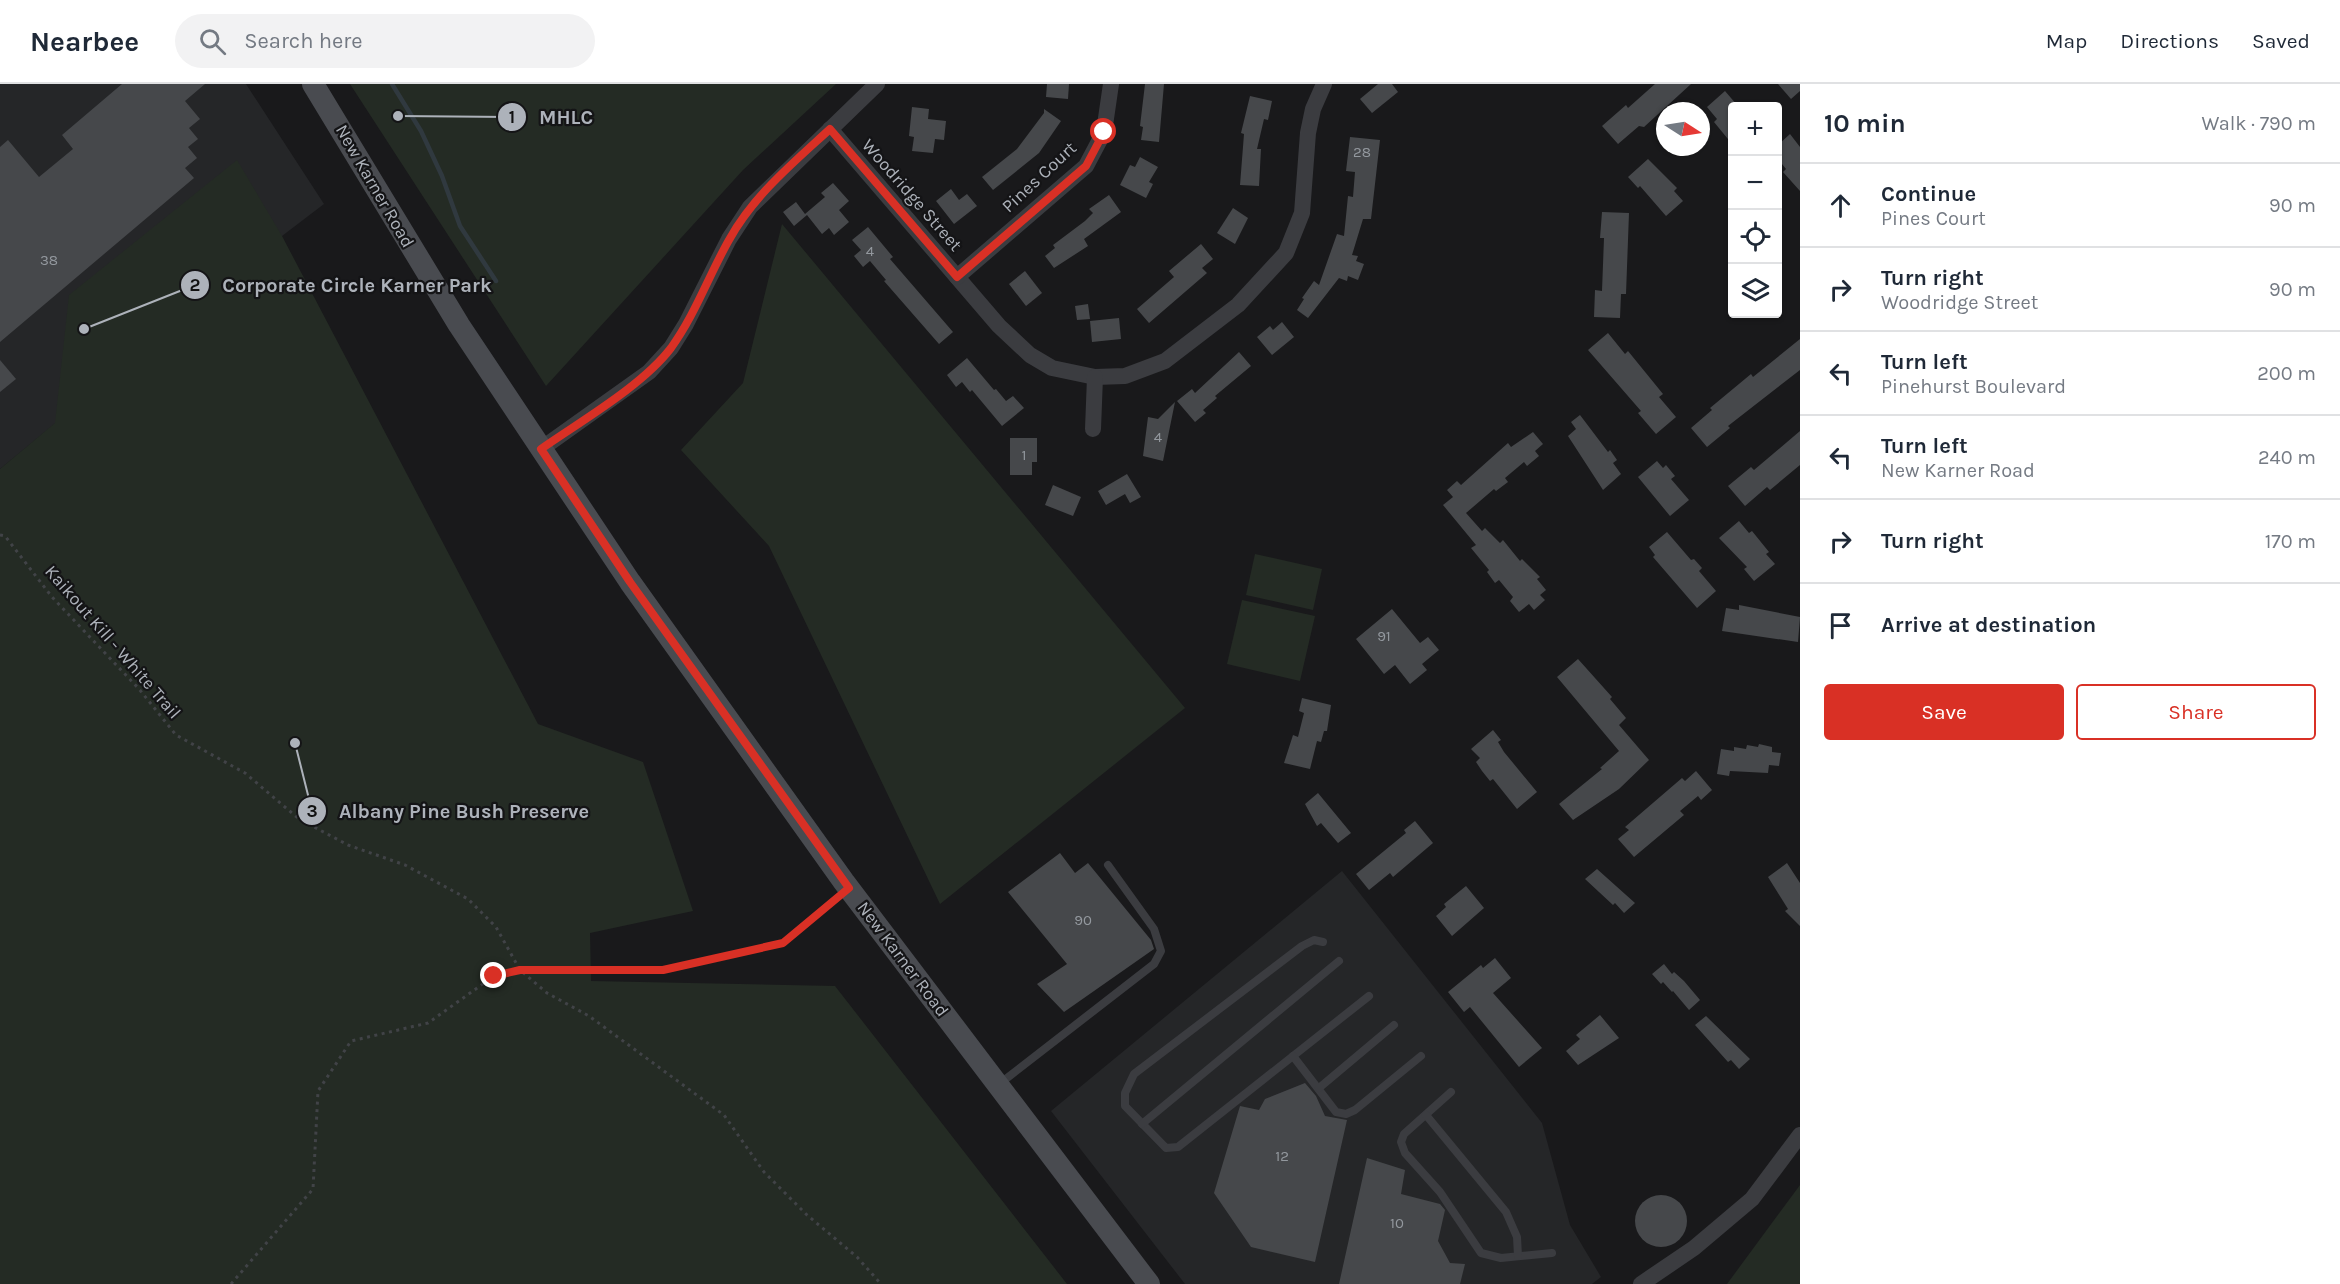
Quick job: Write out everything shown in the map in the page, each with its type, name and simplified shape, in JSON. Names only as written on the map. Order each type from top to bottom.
[{"type":"main road","name":"New Karner Road","points":[[313,84],[412,250],[624,573],[849,888],[1149,1284]]},
{"type":"street","points":[[541,449],[649,372],[671,348],[686,324],[729,239],[750,207],[877,84]]},
{"type":"street","name":"Pines Court","points":[[957,277],[1086,166],[1104,132],[1112,84]]},
{"type":"street","name":"Woodridge Street","points":[[830,129],[999,326],[1030,355],[1052,368],[1095,377],[1125,376],[1165,360],[1238,305],[1287,253],[1302,213],[1308,133],[1313,109],[1324,84]]},
{"type":"street","points":[[1093,429],[1095,377]]},
{"type":"street","points":[[1641,1284],[1694,1248],[1752,1199],[1800,1135]]},
{"type":"lane","points":[[997,1086],[1154,964],[1161,951],[1154,930],[1107,865]]},
{"type":"lane","points":[[1323,942],[1314,940],[1302,946],[1134,1074],[1125,1093],[1125,1106],[1166,1148],[1178,1147],[1369,996]]},
{"type":"lane","points":[[1142,1124],[1339,961]]},
{"type":"lane","points":[[1319,1088],[1394,1025]]},
{"type":"lane","points":[[1293,1056],[1335,1112],[1346,1114],[1355,1110],[1421,1056]]},
{"type":"lane","points":[[1451,1092],[1404,1134],[1401,1142],[1405,1153],[1440,1192],[1481,1253],[1501,1258],[1552,1253]]},
{"type":"lane","points":[[1426,1114],[1506,1212],[1517,1237],[1518,1256]]},
{"type":"path","name":"Kaikout Kill - White Trail","points":[[0,535],[6,536],[52,597],[139,689],[176,735],[245,772],[299,819],[348,845],[405,865],[468,899],[496,927],[520,970],[547,993],[589,1016],[724,1115],[764,1172],[807,1215],[857,1257],[881,1284]]},
{"type":"path","points":[[231,1284],[313,1189],[318,1091],[351,1041],[428,1023],[494,976],[520,970],[663,970],[783,943],[849,888]]},
{"type":"shaded area","points":[[0,84],[246,84],[324,204],[282,236],[0,469]]},
{"type":"shaded area","points":[[350,84],[836,84],[743,170],[546,386]]},
{"type":"shaded area","points":[[237,160],[282,236],[538,724],[643,762],[693,911],[590,933],[591,981],[835,986],[1067,1284],[0,1284],[0,469],[55,423],[69,295]]},
{"type":"shaded area","points":[[782,224],[1185,708],[940,904],[769,546],[681,450],[743,383]]},
{"type":"shaded area","points":[[1255,554],[1322,569],[1313,610],[1246,595]]},
{"type":"shaded area","points":[[1242,600],[1315,616],[1300,681],[1227,664]]},
{"type":"shaded area","points":[[1342,871],[1542,1123],[1570,1225],[1601,1277],[1592,1284],[1185,1284],[1051,1111]]},
{"type":"shaded area","points":[[1800,1185],[1800,1284],[1727,1284]]},
{"type":"building","points":[[122,84],[205,84],[185,101],[200,119],[189,128],[198,139],[188,147],[197,158],[185,168],[194,178],[0,342],[0,147],[8,140],[39,177],[73,149],[62,135]]},
{"type":"building","points":[[1047,84],[1069,84],[1068,99],[1046,97]]},
{"type":"building","points":[[1145,84],[1164,84],[1159,142],[1141,140],[1143,127],[1140,126]]},
{"type":"building","points":[[1378,84],[1392,84],[1398,92],[1372,113],[1360,99]]},
{"type":"building","points":[[1655,84],[1691,84],[1671,102],[1656,102],[1656,116],[1644,127],[1639,126],[1618,144],[1602,126],[1626,105],[1628,108]]},
{"type":"building","points":[[1778,84],[1800,84],[1800,91],[1791,99]]},
{"type":"building","points":[[1725,91],[1734,102],[1728,102],[1728,139],[1714,122],[1717,119],[1710,111],[1710,104]]},
{"type":"building","points":[[1250,96],[1272,101],[1268,120],[1264,119],[1257,149],[1261,149],[1259,186],[1240,185],[1244,134],[1241,133]]},
{"type":"building","points":[[912,107],[929,109],[928,119],[946,121],[944,140],[935,139],[933,153],[912,151],[914,137],[909,136]]},
{"type":"building","points":[[1044,109],[1061,121],[1039,153],[993,190],[982,177],[1017,149],[1044,113]]},
{"type":"building","points":[[1790,134],[1800,147],[1800,191],[1783,172],[1786,169],[1782,164],[1782,141]]},
{"type":"building","points":[[1350,137],[1380,140],[1371,219],[1363,219],[1352,255],[1358,256],[1356,261],[1364,264],[1358,280],[1348,276],[1347,281],[1339,278],[1308,318],[1297,310],[1304,299],[1302,298],[1314,281],[1319,285],[1337,234],[1344,236],[1348,196],[1353,197],[1355,172],[1346,171]]},
{"type":"building","points":[[1140,157],[1158,167],[1149,182],[1153,184],[1146,198],[1120,185],[1130,165],[1135,167]]},
{"type":"building","points":[[1648,159],[1677,188],[1674,191],[1683,201],[1666,216],[1640,186],[1638,188],[1628,177]]},
{"type":"building","points":[[833,183],[849,201],[839,210],[849,222],[834,235],[829,228],[822,234],[807,215],[794,226],[783,212],[796,202],[805,214],[825,197],[821,193]]},
{"type":"building","points":[[951,189],[959,200],[967,194],[977,206],[954,224],[936,201]]},
{"type":"building","points":[[1109,195],[1121,212],[1084,239],[1088,246],[1054,268],[1045,256],[1055,248],[1053,245],[1085,221],[1093,213],[1089,209]]},
{"type":"building","points":[[1233,208],[1248,218],[1235,244],[1217,233]]},
{"type":"building","points":[[1602,212],[1629,213],[1626,294],[1621,294],[1620,318],[1594,317],[1595,290],[1602,291],[1604,238],[1600,238]]},
{"type":"building","points":[[868,227],[893,257],[890,259],[953,332],[939,344],[884,281],[886,280],[870,261],[863,267],[854,256],[861,250],[852,240]]},
{"type":"building","points":[[1201,244],[1213,259],[1202,268],[1207,273],[1149,323],[1137,309],[1174,277],[1169,271]]},
{"type":"building","points":[[1025,271],[1042,293],[1026,306],[1009,284]]},
{"type":"building","points":[[1088,304],[1090,319],[1077,320],[1075,306]]},
{"type":"building","points":[[1119,318],[1121,339],[1092,342],[1090,321]]},
{"type":"building","points":[[1282,322],[1294,337],[1272,355],[1257,337],[1270,326],[1273,330]]},
{"type":"building","points":[[1608,333],[1625,354],[1628,351],[1663,394],[1659,397],[1676,417],[1656,434],[1638,413],[1641,411],[1588,350]]},
{"type":"building","points":[[1800,339],[1800,370],[1728,426],[1730,428],[1707,447],[1691,428],[1712,410],[1710,408],[1751,374],[1753,377]]},
{"type":"building","points":[[1239,352],[1251,366],[1215,396],[1217,398],[1203,410],[1206,413],[1195,422],[1177,401],[1192,389],[1195,393]]},
{"type":"building","points":[[967,358],[1006,401],[1013,396],[1024,408],[1002,426],[972,390],[970,392],[962,382],[956,387],[947,375]]},
{"type":"building","points":[[0,360],[16,379],[0,392]]},
{"type":"building","points":[[1175,402],[1163,461],[1143,456],[1148,417],[1158,419]]},
{"type":"building","points":[[1580,415],[1608,452],[1610,450],[1617,460],[1613,463],[1621,474],[1603,490],[1568,436],[1576,429],[1571,422]]},
{"type":"building","points":[[1800,431],[1800,465],[1770,490],[1767,487],[1745,506],[1728,486],[1751,467],[1754,470]]},
{"type":"building","points":[[1533,432],[1543,444],[1535,451],[1539,456],[1527,466],[1524,462],[1505,478],[1508,482],[1496,491],[1494,489],[1466,513],[1482,531],[1485,528],[1500,543],[1503,540],[1520,561],[1522,559],[1540,577],[1537,579],[1546,590],[1540,595],[1545,600],[1534,610],[1529,604],[1519,612],[1510,601],[1513,597],[1499,580],[1495,583],[1487,572],[1489,570],[1471,548],[1476,545],[1443,505],[1453,497],[1447,490],[1457,481],[1461,485],[1508,443],[1511,447]]},
{"type":"building","points":[[1010,438],[1037,438],[1037,462],[1032,462],[1032,475],[1010,475]]},
{"type":"building","points":[[1657,461],[1663,468],[1666,465],[1675,476],[1671,479],[1689,500],[1670,516],[1638,477]]},
{"type":"building","points":[[1127,474],[1141,497],[1130,503],[1125,494],[1106,505],[1098,491]]},
{"type":"building","points":[[1053,485],[1081,497],[1073,516],[1045,505]]},
{"type":"building","points":[[1739,521],[1749,533],[1752,531],[1769,552],[1766,554],[1775,564],[1754,581],[1744,569],[1747,567],[1719,538]]},
{"type":"building","points":[[1667,532],[1691,560],[1694,559],[1702,568],[1699,571],[1716,591],[1697,608],[1653,557],[1655,555],[1649,547]]},
{"type":"building","points":[[1739,605],[1800,617],[1798,642],[1722,631],[1726,608],[1739,610]]},
{"type":"building","points":[[1392,609],[1420,643],[1428,637],[1439,650],[1422,664],[1427,670],[1410,684],[1395,665],[1384,674],[1356,639]]},
{"type":"building","points":[[1578,659],[1612,697],[1610,699],[1626,718],[1619,725],[1649,760],[1619,789],[1573,820],[1559,804],[1602,769],[1600,768],[1619,751],[1557,677]]},
{"type":"building","points":[[1302,698],[1331,705],[1327,731],[1324,731],[1321,742],[1317,741],[1310,769],[1284,763],[1293,735],[1298,737],[1304,713],[1299,711]]},
{"type":"building","points":[[1493,730],[1501,740],[1498,742],[1504,752],[1537,792],[1517,809],[1493,779],[1490,781],[1482,771],[1476,762],[1480,758],[1471,749]]},
{"type":"building","points":[[1759,744],[1772,747],[1772,752],[1781,753],[1779,766],[1769,765],[1768,773],[1730,771],[1729,776],[1717,774],[1721,749],[1734,751],[1734,747],[1746,749],[1747,745],[1758,747]]},
{"type":"building","points":[[1696,771],[1712,790],[1701,800],[1698,796],[1680,811],[1684,815],[1634,857],[1618,839],[1629,830],[1625,827],[1682,778],[1685,781]]},
{"type":"building","points":[[1318,793],[1351,833],[1338,843],[1321,823],[1317,826],[1305,804]]},
{"type":"building","points":[[1415,821],[1433,843],[1393,877],[1390,873],[1369,890],[1356,874],[1406,833],[1404,830]]},
{"type":"building","points":[[1060,853],[1075,873],[1088,863],[1151,940],[1154,949],[1064,1012],[1037,984],[1067,964],[1008,892]]},
{"type":"building","points":[[1787,863],[1800,883],[1800,926],[1785,911],[1788,909],[1768,877]]},
{"type":"building","points":[[1597,869],[1635,903],[1624,913],[1585,879]]},
{"type":"building","points":[[1466,886],[1484,908],[1452,936],[1436,916],[1446,907],[1444,904]]},
{"type":"building","points":[[1495,958],[1511,978],[1493,993],[1542,1048],[1519,1067],[1470,1007],[1464,1012],[1448,992],[1481,965],[1483,968]]},
{"type":"building","points":[[1664,964],[1672,974],[1674,972],[1684,981],[1700,1000],[1689,1010],[1673,991],[1663,982],[1661,984],[1652,974]]},
{"type":"building","points":[[1600,1015],[1619,1038],[1578,1065],[1566,1051],[1580,1039],[1576,1035]]},
{"type":"building","points":[[1706,1016],[1750,1059],[1739,1069],[1731,1060],[1728,1062],[1695,1025]]},
{"type":"building","points":[[1305,1083],[1316,1096],[1325,1116],[1347,1120],[1315,1262],[1251,1247],[1214,1193],[1240,1106],[1259,1110],[1265,1099]]},
{"type":"building","points":[[1367,1158],[1405,1170],[1401,1194],[1440,1204],[1445,1210],[1438,1241],[1450,1263],[1465,1264],[1460,1284],[1339,1284]]},
{"type":"building","points":[[1661,1195],[1675,1199],[1683,1207],[1687,1221],[1683,1235],[1675,1243],[1661,1247],[1647,1243],[1639,1235],[1635,1221],[1639,1207],[1647,1199]]},
{"type":"waterway","points":[[392,84],[421,131],[442,176],[460,226],[496,281]]},
{"type":"place","name":"MHLC","points":[[398,116]]},
{"type":"place","name":"Corporate Circle Karner Park","points":[[84,329]]},
{"type":"place","name":"Albany Pine Bush Preserve","points":[[295,743]]},
{"type":"route","points":[[494,976],[520,970],[663,970],[783,943],[849,888],[594,531],[541,449],[649,372],[671,348],[686,324],[729,239],[750,207],[830,129],[957,277],[1086,166],[1104,132]]}]
